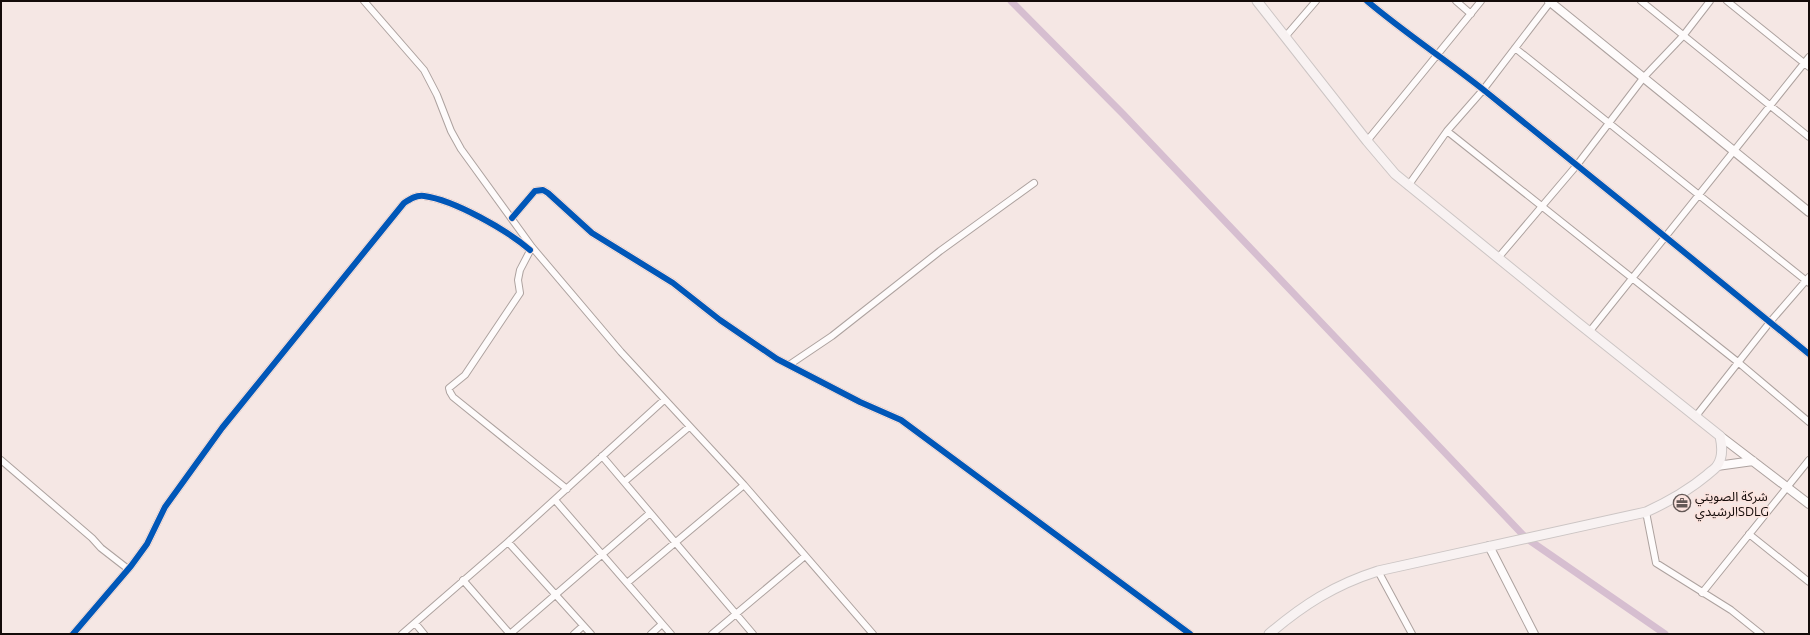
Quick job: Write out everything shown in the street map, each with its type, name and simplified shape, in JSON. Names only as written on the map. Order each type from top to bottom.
[{"type":"main road","points":[[1257,1],[1367,141],[1395,174],[1720,436],[1721,455],[1717,466],[1684,492],[1646,512],[1513,540],[1378,571],[1354,578],[1322,594],[1272,633]]},
{"type":"street","points":[[364,1],[424,70],[437,95],[451,131],[461,149],[512,218],[531,248],[664,400],[744,485],[873,634]]},
{"type":"street","points":[[1285,37],[1316,1]]},
{"type":"street","points":[[1367,1],[1483,90],[1577,165],[1809,354]]},
{"type":"street","points":[[1456,1],[1471,14]]},
{"type":"street","points":[[1367,141],[1481,1]]},
{"type":"street","points":[[1408,186],[1447,131],[1483,90],[1550,1],[1809,212]]},
{"type":"street","points":[[1641,1],[1809,138]]},
{"type":"street","points":[[1498,258],[1577,165],[1644,77],[1683,36],[1710,1]]},
{"type":"street","points":[[1727,1],[1807,65]]},
{"type":"street","points":[[1515,48],[1808,281],[1770,322],[1696,416]]},
{"type":"street","points":[[1590,331],[1633,279],[1698,195],[1771,106],[1807,65],[1809,57]]},
{"type":"street","points":[[1447,131],[1739,363],[1809,422]]},
{"type":"street","points":[[789,365],[832,336],[940,251],[1034,183]]},
{"type":"street","points":[[512,218],[535,191],[543,190],[592,232],[673,283],[735,332],[789,365],[860,402],[901,420],[1190,634]]},
{"type":"street","points":[[73,634],[128,569],[147,544],[165,506],[222,428],[404,203],[416,196],[424,196],[452,204],[514,236],[531,248]]},
{"type":"street","points":[[531,248],[520,270],[518,280],[520,293],[465,375],[450,385],[450,392],[567,489]]},
{"type":"street","points":[[402,634],[508,542],[664,400]]},
{"type":"street","points":[[624,482],[689,427]]},
{"type":"street","points":[[1720,436],[1809,504]]},
{"type":"street","points":[[602,456],[753,634]]},
{"type":"street","points":[[1,460],[92,538],[101,548],[128,569]]},
{"type":"street","points":[[1702,593],[1809,460]]},
{"type":"street","points":[[1717,466],[1753,461]]},
{"type":"street","points":[[627,583],[744,485]]},
{"type":"street","points":[[555,500],[671,634]]},
{"type":"street","points":[[1646,512],[1656,563],[1731,610],[1761,634]]},
{"type":"street","points":[[463,580],[510,634],[650,513]]},
{"type":"street","points":[[1749,534],[1809,582]]},
{"type":"street","points":[[508,542],[590,634]]},
{"type":"street","points":[[1489,546],[1534,634]]},
{"type":"street","points":[[712,634],[805,556]]},
{"type":"street","points":[[1378,571],[1412,634]]},
{"type":"street","points":[[415,623],[424,634]]},
{"type":"street","points":[[651,634],[662,624]]},
{"type":"street","points":[[574,634],[583,626]]},
{"type":"waterway","points":[[1011,1],[1123,114],[1526,538],[1665,634]]},
{"type":"cycle path","points":[[1367,1],[1485,91],[1809,354]]},
{"type":"cycle path","points":[[512,218],[535,191],[543,190],[548,193],[592,233],[673,283],[720,320],[777,359],[860,402],[901,420],[1190,634]]},
{"type":"cycle path","points":[[73,634],[131,566],[147,544],[165,507],[222,428],[404,203],[418,196],[424,196],[450,203],[494,225],[530,250]]},
{"type":"place","name":"شركة الصويتي الرشيديSDLG","points":[[1682,503]]}]
